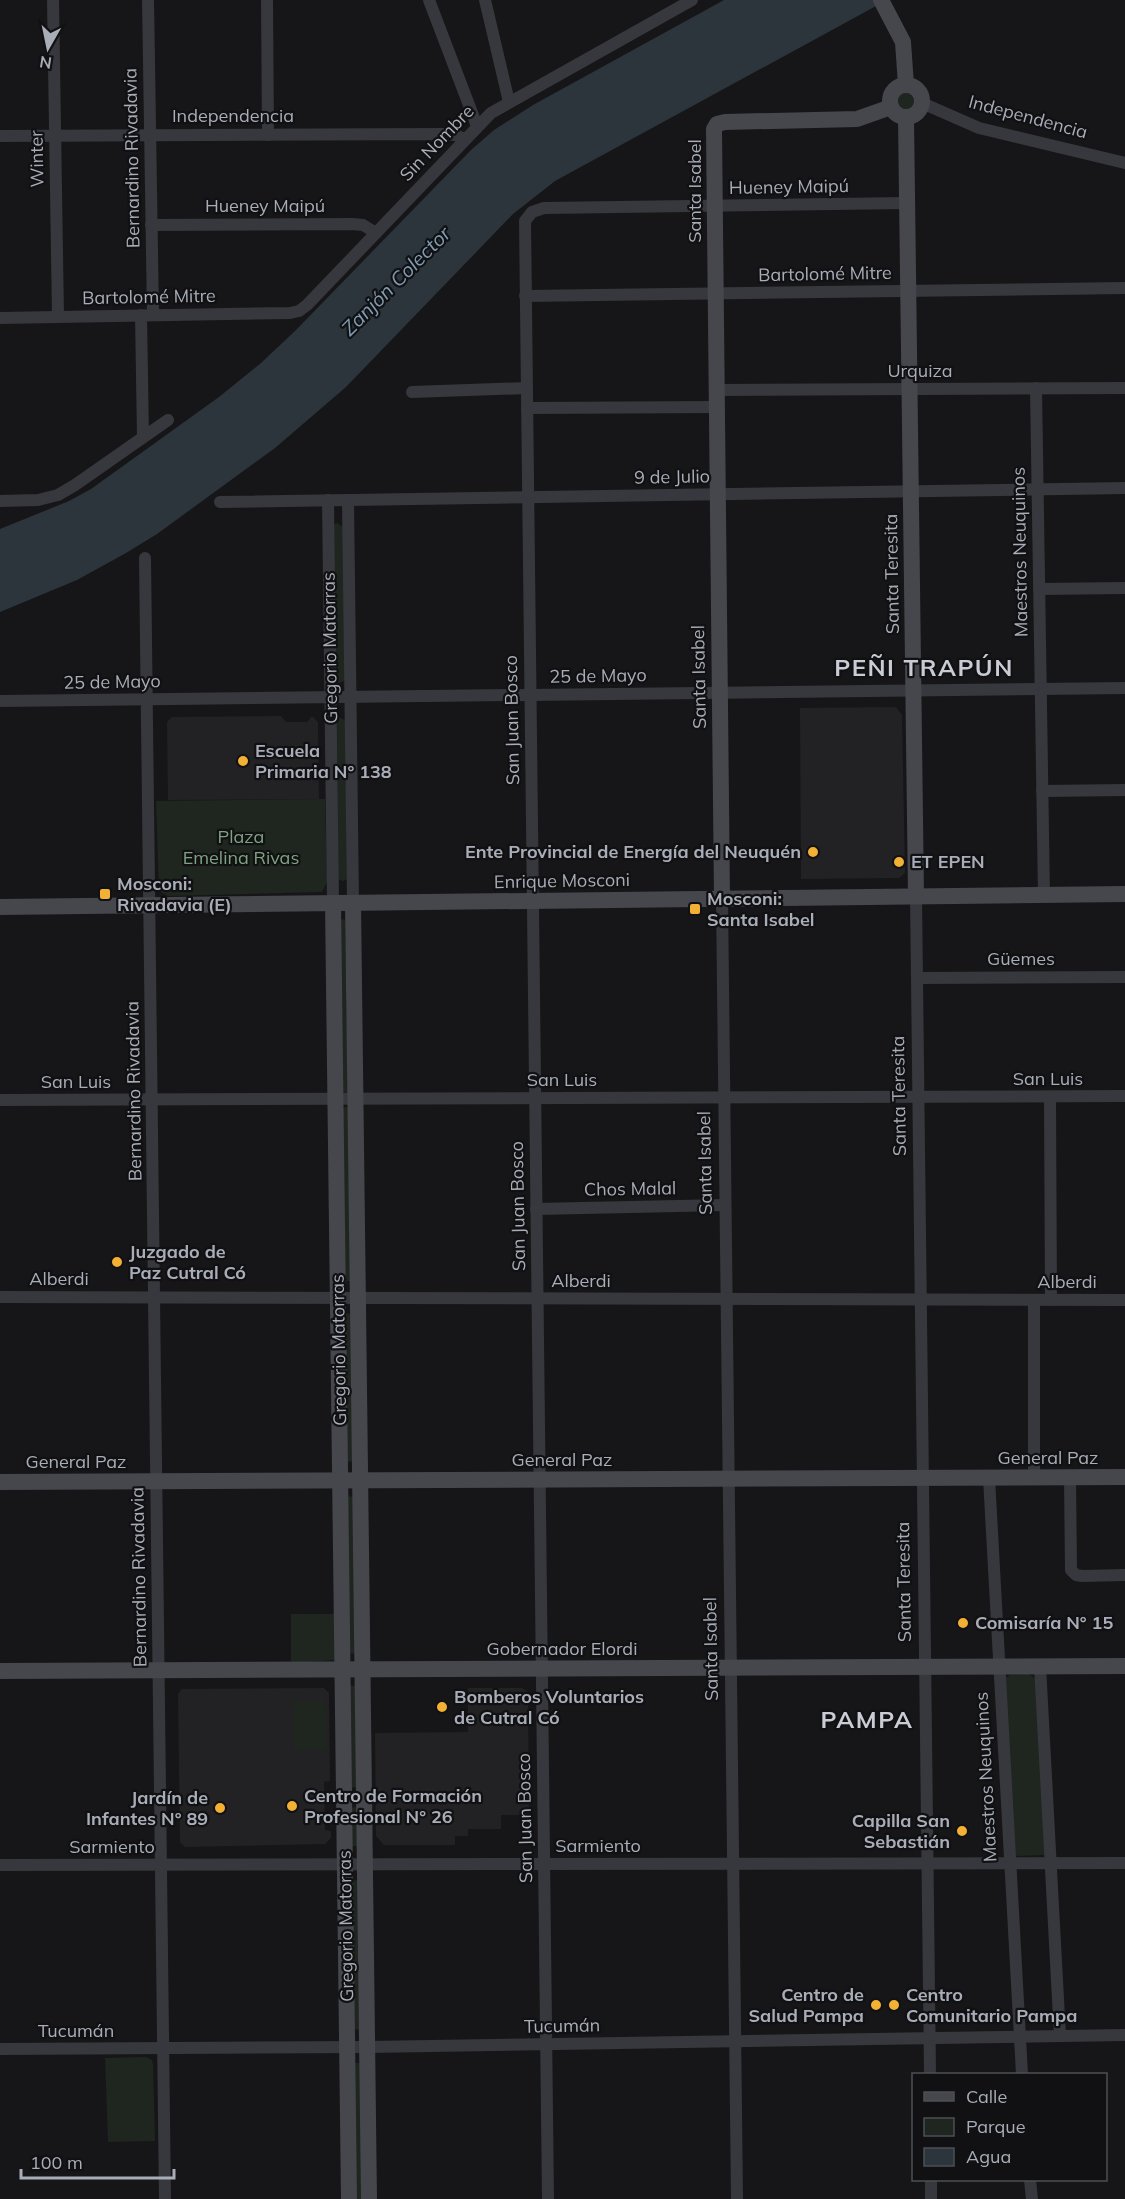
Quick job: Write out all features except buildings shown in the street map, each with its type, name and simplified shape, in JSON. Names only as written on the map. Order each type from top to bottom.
[{"type":"main road","points":[[883,3],[903,42],[906,86]]},
{"type":"main road","points":[[906,86],[917,89],[922,103],[917,113],[906,117],[899,116],[891,107],[890,100],[893,92],[899,87],[906,86]]},
{"type":"main road","name":"Santa Isabel","points":[[722,898],[713,134],[715,126],[725,122],[857,119],[891,107]]},
{"type":"main road","name":"Santa Teresita","points":[[906,117],[916,896]]},
{"type":"main road","name":"Enrique Mosconi","points":[[0,907],[1125,894]]},
{"type":"main road","name":"Gregorio Matorras","points":[[333,903],[349,2199]]},
{"type":"main road","name":"Gregorio Matorras","points":[[353,903],[369,2199]]},
{"type":"main road","name":"General Paz","points":[[0,1482],[1125,1477]]},
{"type":"main road","name":"Gobernador Elordi","points":[[0,1671],[1125,1666]]},
{"type":"street","name":"Winter","points":[[53,0],[58,317]]},
{"type":"street","name":"Bernardino Rivadavia","points":[[143,437],[151,225],[148,0]]},
{"type":"street","points":[[267,0],[268,135]]},
{"type":"street","points":[[429,0],[477,126]]},
{"type":"street","points":[[485,0],[509,102]]},
{"type":"street","name":"Sin Nombre","points":[[299,311],[491,113],[693,0]]},
{"type":"street","name":"Independencia","points":[[922,103],[979,128],[1125,163]]},
{"type":"street","name":"Independencia","points":[[0,136],[445,134],[465,139]]},
{"type":"street","name":"Hueney Maipú","points":[[528,214],[544,208],[908,203]]},
{"type":"street","name":"San Juan Bosco","points":[[528,214],[525,224],[525,296],[548,2199]]},
{"type":"street","name":"Hueney Maipú","points":[[151,225],[356,224],[363,225],[376,233]]},
{"type":"street","name":"Bartolomé Mitre","points":[[525,296],[1125,288]]},
{"type":"street","name":"Bartolomé Mitre","points":[[0,318],[299,311]]},
{"type":"street","points":[[412,392],[527,388]]},
{"type":"street","name":"Maestros Neuquinos","points":[[1036,388],[1044,895]]},
{"type":"street","name":"Urquiza","points":[[527,408],[910,389],[1125,388]]},
{"type":"street","points":[[0,501],[38,500],[58,495],[70,489],[168,420]]},
{"type":"street","name":"9 de Julio","points":[[220,502],[1125,488]]},
{"type":"street","name":"Gregorio Matorras","points":[[328,500],[333,903]]},
{"type":"street","name":"Gregorio Matorras","points":[[348,500],[353,903]]},
{"type":"street","name":"Bernardino Rivadavia","points":[[145,558],[165,2199]]},
{"type":"street","points":[[1039,589],[1125,588]]},
{"type":"street","name":"25 de Mayo","points":[[0,701],[1125,688]]},
{"type":"street","points":[[1042,790],[1125,790]]},
{"type":"street","name":"Santa Teresita","points":[[916,896],[930,2073]]},
{"type":"street","name":"Santa Isabel","points":[[722,898],[737,2199]]},
{"type":"street","name":"Güemes","points":[[917,978],[1125,977]]},
{"type":"street","name":"San Luis","points":[[0,1101],[1125,1096]]},
{"type":"street","points":[[1050,1097],[1051,1300]]},
{"type":"street","name":"Chos Malal","points":[[536,1209],[726,1205]]},
{"type":"street","name":"Alberdi","points":[[0,1297],[1125,1300]]},
{"type":"street","points":[[1034,1300],[1034,1477]]},
{"type":"street","points":[[1070,1477],[1071,1570],[1079,1576],[1125,1575]]},
{"type":"street","name":"Maestros Neuquinos","points":[[989,1478],[1022,2073]]},
{"type":"street","points":[[1040,1666],[1060,2036]]},
{"type":"street","name":"Sarmiento","points":[[0,1865],[1125,1863]]},
{"type":"street","name":"Tucumán","points":[[0,2049],[367,2047],[1125,2035]]},
{"type":"street","points":[[931,2181],[931,2199]]},
{"type":"street","points":[[1030,2181],[1032,2199]]},
{"type":"shaded area","points":[[896,707],[902,715],[905,873],[899,878],[801,879],[800,708]]},
{"type":"shaded area","name":"Escuela Primaria N° 138","points":[[281,716],[286,722],[307,722],[312,716],[318,722],[319,799],[168,800],[167,722],[172,717]]},
{"type":"shaded area","points":[[324,1688],[329,1693],[330,1781],[324,1782],[325,1830],[331,1831],[331,1838],[325,1844],[185,1847],[180,1842],[178,1694],[182,1689]]},
{"type":"shaded area","points":[[468,1688],[522,1688],[528,1692],[529,1815],[501,1815],[501,1829],[468,1829],[468,1836],[455,1836],[455,1845],[384,1845],[376,1836],[375,1733],[468,1732]]},
{"type":"green space","points":[[903,93],[909,93],[914,101],[912,107],[903,109],[898,104],[898,98]]},
{"type":"green space","points":[[337,523],[343,527],[346,678],[339,683],[335,680],[334,525]]},
{"type":"green space","points":[[340,718],[345,720],[347,879],[343,881],[338,879],[337,720]]},
{"type":"green space","name":"Plaza Emelina Rivas","points":[[325,799],[327,882],[322,892],[168,896],[159,891],[156,801]]},
{"type":"green space","points":[[344,919],[348,1092],[343,1092],[340,920]]},
{"type":"green space","points":[[342,1108],[348,1108],[350,1281],[343,1281]]},
{"type":"green space","points":[[345,1313],[351,1314],[353,1460],[350,1462],[345,1461]]},
{"type":"green space","points":[[348,1497],[355,1498],[356,1653],[349,1654]]},
{"type":"green space","points":[[291,1614],[337,1614],[335,1660],[291,1663]]},
{"type":"green space","points":[[1029,1674],[1036,1679],[1045,1855],[1015,1856],[1005,1678],[1010,1675]]},
{"type":"green space","points":[[349,1685],[355,1686],[357,1787],[350,1788]]},
{"type":"green space","points":[[293,1701],[325,1701],[326,1749],[294,1750]]},
{"type":"green space","points":[[351,1808],[358,1809],[357,1846],[351,1846]]},
{"type":"green space","points":[[352,1881],[358,1881],[359,2030],[354,2029]]},
{"type":"green space","points":[[146,2057],[152,2060],[153,2064],[155,2141],[108,2142],[105,2058]]},
{"type":"green space","points":[[354,2063],[360,2063],[364,2199],[353,2199]]},
{"type":"water","name":"Zanjón Colector","points":[[724,0],[887,0],[555,181],[513,214],[346,387],[275,448],[157,534],[126,553],[77,580],[0,612],[0,529],[69,501],[91,489],[219,397],[261,363],[295,331],[471,150],[494,130],[533,105]]},
{"type":"place","name":"Escuela Primaria N° 138","points":[[243,761]]},
{"type":"place","name":"Ente Provincial de Energía del Neuquén","points":[[813,852]]},
{"type":"place","name":"ET EPEN","points":[[899,862]]},
{"type":"place","name":"Mosconi: Rivadavia (E)","points":[[105,894]]},
{"type":"place","name":"Mosconi: Santa Isabel","points":[[695,909]]},
{"type":"place","name":"Juzgado de Paz Cutral Có","points":[[117,1262]]},
{"type":"place","name":"Comisaría N° 15","points":[[963,1623]]},
{"type":"place","name":"Bomberos Voluntarios de Cutral Có","points":[[442,1707]]},
{"type":"place","name":"Centro de Formación Profesional N° 26","points":[[292,1806]]},
{"type":"place","name":"Jardín de Infantes N° 89","points":[[220,1808]]},
{"type":"place","name":"Capilla San Sebastián","points":[[962,1831]]},
{"type":"place","name":"Centro de Salud Pampa","points":[[876,2005]]},
{"type":"place","name":"Centro Comunitario Pampa","points":[[894,2005]]},
{"type":"district","name":"PEÑI TRAPÚN","points":[[924,668]]},
{"type":"district","name":"PAMPA","points":[[867,1720]]}]
